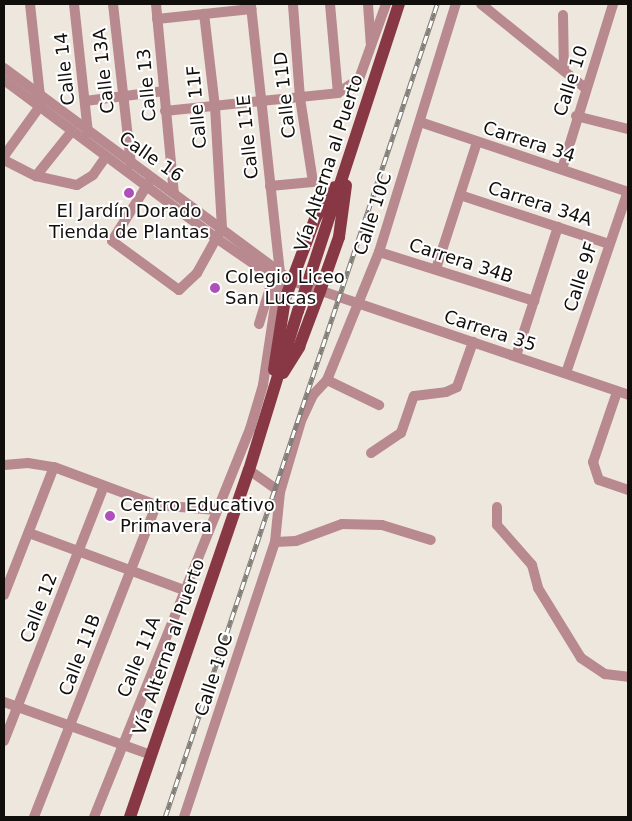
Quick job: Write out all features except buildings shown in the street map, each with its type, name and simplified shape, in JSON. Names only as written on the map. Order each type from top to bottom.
[{"type":"main road","name":"Vía Alterna al Puerto","points":[[130,817],[248,470],[399,4]]},
{"type":"main road","points":[[273,390],[276,345],[286,283],[315,219],[348,164]]},
{"type":"main road","points":[[273,390],[299,347],[339,237],[348,164]]},
{"type":"street","points":[[30,4],[40,101],[4,158],[36,176],[77,185],[84,183],[105,158]]},
{"type":"street","name":"Calle 14","points":[[74,4],[88,132]]},
{"type":"street","name":"Calle 13A","points":[[113,4],[131,164]]},
{"type":"street","name":"Calle 13","points":[[156,4],[174,193]]},
{"type":"street","name":"Calle 11D","points":[[270,186],[313,182],[300,98],[293,4]]},
{"type":"street","points":[[330,4],[338,93]]},
{"type":"street","points":[[368,4],[371,46]]},
{"type":"street","points":[[166,111],[260,104],[338,93],[359,79],[386,4]]},
{"type":"street","name":"Calle 10C","points":[[184,817],[275,542],[280,492],[301,421],[313,395],[327,380],[379,252],[456,4]]},
{"type":"street","points":[[481,4],[585,88]]},
{"type":"street","name":"Calle 10","points":[[562,170],[576,116],[613,4]]},
{"type":"street","points":[[157,19],[251,6]]},
{"type":"street","name":"Calle 11E","points":[[251,6],[260,104],[280,269]]},
{"type":"street","name":"Calle 11F","points":[[204,14],[215,107],[222,228]]},
{"type":"street","points":[[563,15],[564,71]]},
{"type":"street","name":"Calle 16","points":[[4,68],[72,131],[105,158],[174,193],[280,269],[286,283],[342,299]]},
{"type":"street","name":"Calle 16","points":[[5,84],[40,101],[88,132],[131,164],[149,182],[216,238],[267,273],[280,269]]},
{"type":"street","points":[[85,101],[164,91]]},
{"type":"street","points":[[576,116],[628,128]]},
{"type":"street","name":"Carrera 34","points":[[420,122],[628,192]]},
{"type":"street","points":[[36,176],[72,131]]},
{"type":"street","points":[[436,269],[477,142]]},
{"type":"street","points":[[149,182],[112,241],[179,290],[197,273],[222,228]]},
{"type":"street","name":"Calle 9F","points":[[566,373],[628,192]]},
{"type":"street","name":"Carrera 34A","points":[[460,195],[610,244]]},
{"type":"street","points":[[516,356],[558,227]]},
{"type":"street","name":"Carrera 34B","points":[[379,252],[534,301]]},
{"type":"street","points":[[259,324],[268,291],[286,283]]},
{"type":"street","name":"Calle 11A","points":[[94,817],[250,428],[263,385],[286,283]]},
{"type":"street","name":"Carrera 35","points":[[342,299],[358,306],[516,356],[628,395]]},
{"type":"street","points":[[371,453],[401,433],[414,396],[446,392],[457,387],[473,342]]},
{"type":"street","points":[[327,380],[379,405]]},
{"type":"street","points":[[618,392],[593,462],[594,472],[599,480],[628,490]]},
{"type":"street","points":[[4,465],[28,463],[54,467],[156,505],[217,510]]},
{"type":"street","points":[[5,589],[54,467]]},
{"type":"street","points":[[248,470],[280,492]]},
{"type":"street","name":"Calle 12","points":[[4,742],[104,486]]},
{"type":"street","name":"Calle 11B","points":[[34,817],[156,505]]},
{"type":"street","points":[[497,507],[497,525],[532,565],[538,588],[581,658],[605,674],[628,677]]},
{"type":"street","points":[[275,542],[296,541],[342,524],[382,525],[430,540]]},
{"type":"street","points":[[29,533],[184,590]]},
{"type":"street","points":[[4,702],[151,755]]},
{"type":"railway","points":[[165,817],[437,4]]},
{"type":"place","name":"El Jardín Dorado Tienda de Plantas","points":[[129,193]]},
{"type":"place","name":"Colegio Liceo San Lucas","points":[[215,288]]},
{"type":"place","name":"Centro Educativo Primavera","points":[[110,516]]}]
